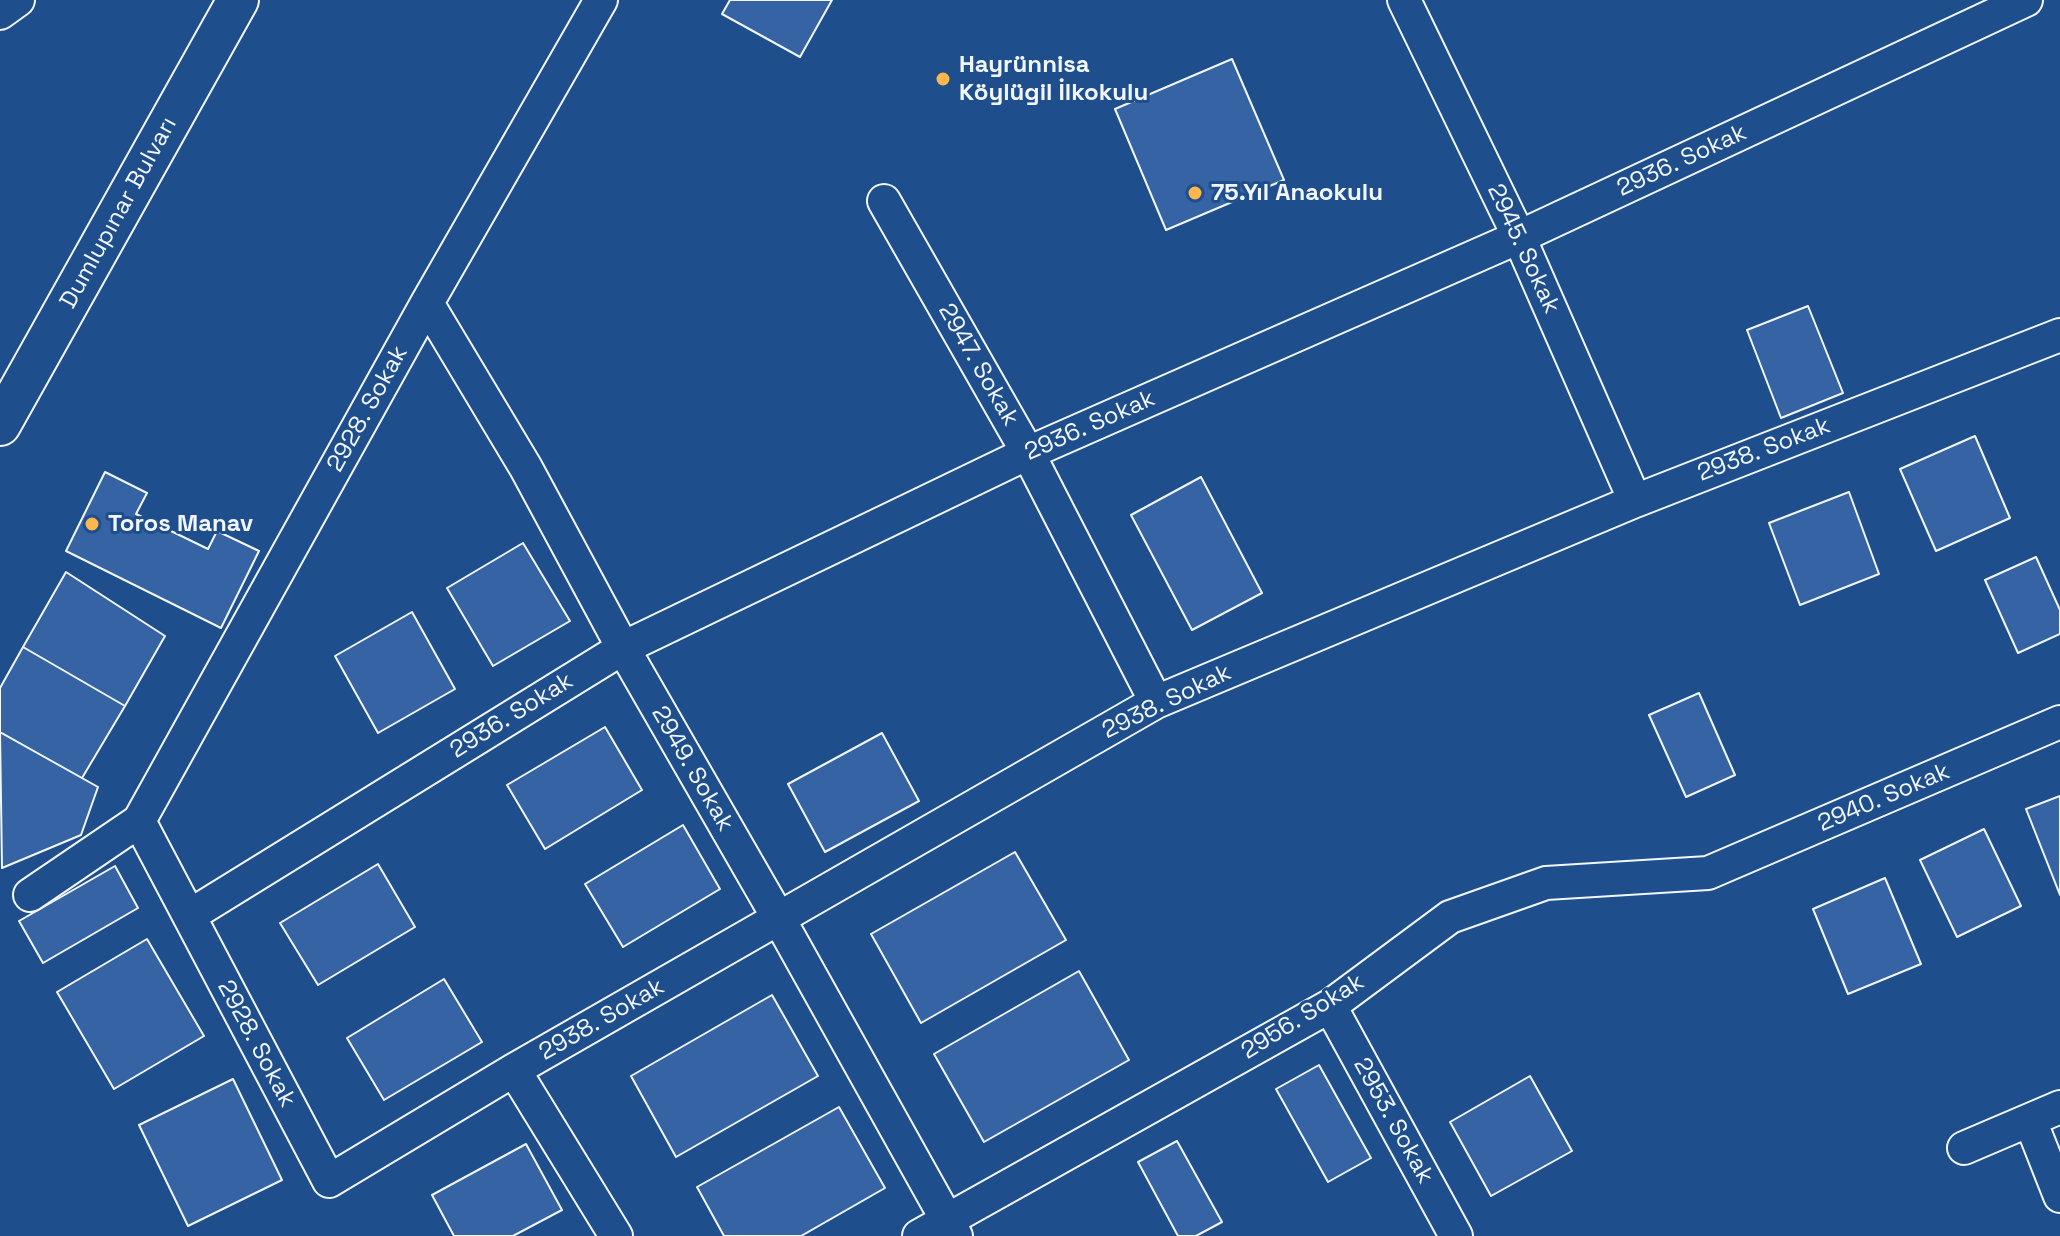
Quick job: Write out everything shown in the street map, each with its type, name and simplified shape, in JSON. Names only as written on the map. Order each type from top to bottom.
[{"type":"street","points":[[0,13],[18,0]]},
{"type":"street","name":"Dumlupınar Bulvarı","points":[[4,406],[238,0]]},
{"type":"street","name":"2928. Sokak","points":[[30,895],[139,821],[427,303],[601,0]]},
{"type":"street","name":"2945. Sokak","points":[[1404,0],[1519,237],[1635,501]]},
{"type":"street","name":"2936. Sokak","points":[[189,916],[623,648],[1028,453],[1519,237],[2026,0]]},
{"type":"street","name":"2947. Sokak","points":[[884,201],[1028,453],[1156,702]]},
{"type":"street","name":"2949. Sokak","points":[[427,303],[526,468],[623,648],[952,1228]]},
{"type":"street","name":"2938. Sokak","points":[[329,1181],[514,1070],[1156,702],[1635,501],[2060,335]]},
{"type":"street","name":"2940. Sokak","points":[[1708,873],[2060,722]]},
{"type":"street","name":"2928. Sokak","points":[[139,821],[329,1181]]},
{"type":"street","name":"2956. Sokak","points":[[919,1236],[952,1228],[1330,1006],[1450,917],[1546,883],[1708,873]]},
{"type":"street","name":"2953. Sokak","points":[[1330,1006],[1456,1236]]},
{"type":"street","points":[[514,1070],[616,1236]]},
{"type":"street","points":[[1964,1148],[2060,1107]]},
{"type":"street","points":[[2030,1120],[2060,1196]]},
{"type":"building","points":[[730,0],[832,0],[800,57],[722,14]]},
{"type":"building","points":[[1232,59],[1284,180],[1166,230],[1115,109]]},
{"type":"building","points":[[1808,306],[1843,393],[1781,418],[1747,330]]},
{"type":"building","points":[[1975,436],[2010,518],[1936,551],[1900,469]]},
{"type":"building","points":[[105,472],[147,493],[136,514],[208,549],[217,531],[259,551],[221,628],[66,551]]},
{"type":"building","points":[[1201,477],[1262,593],[1192,630],[1131,515]]},
{"type":"building","points":[[1849,492],[1879,574],[1800,605],[1769,523]]},
{"type":"building","points":[[523,543],[570,621],[493,666],[447,588]]},
{"type":"building","points":[[2036,557],[2060,610],[2060,634],[2018,653],[1985,580]]},
{"type":"building","points":[[66,572],[165,636],[125,706],[23,647]]},
{"type":"building","points":[[412,612],[455,689],[378,733],[335,656]]},
{"type":"building","points":[[23,647],[125,706],[82,778],[0,732],[0,688]]},
{"type":"building","points":[[1699,693],[1735,775],[1686,797],[1649,715]]},
{"type":"building","points":[[605,727],[642,790],[545,849],[507,785]]},
{"type":"building","points":[[0,732],[98,787],[81,835],[2,868]]},
{"type":"building","points":[[882,733],[919,801],[825,852],[788,784]]},
{"type":"building","points":[[2060,796],[2060,895],[2026,809]]},
{"type":"building","points":[[683,825],[720,889],[623,947],[585,884]]},
{"type":"building","points":[[1984,829],[2021,906],[1957,937],[1920,860]]},
{"type":"building","points":[[1015,852],[1066,940],[921,1023],[871,934]]},
{"type":"building","points":[[378,864],[415,927],[318,985],[280,923]]},
{"type":"building","points":[[115,866],[138,908],[43,963],[19,921]]},
{"type":"building","points":[[1885,878],[1921,964],[1848,994],[1813,909]]},
{"type":"building","points":[[147,939],[204,1036],[114,1089],[57,992]]},
{"type":"building","points":[[1079,971],[1129,1060],[984,1142],[934,1054]]},
{"type":"building","points":[[444,979],[482,1042],[384,1100],[347,1038]]},
{"type":"building","points":[[772,995],[818,1076],[676,1157],[631,1076]]},
{"type":"building","points":[[1319,1065],[1371,1158],[1328,1182],[1276,1089]]},
{"type":"building","points":[[1530,1076],[1572,1151],[1491,1196],[1450,1122]]},
{"type":"building","points":[[233,1079],[282,1180],[188,1226],[139,1125]]},
{"type":"building","points":[[839,1107],[885,1188],[801,1236],[724,1236],[697,1187]]},
{"type":"building","points":[[1177,1141],[1222,1222],[1196,1236],[1178,1236],[1138,1162]]},
{"type":"building","points":[[526,1144],[562,1210],[513,1236],[454,1236],[432,1195]]},
{"type":"place","name":"Hayrünnisa Köylügil İlkokulu","points":[[943,79]]},
{"type":"place","name":"75.Yıl Anaokulu","points":[[1195,193]]},
{"type":"place","name":"Toros Manav","points":[[92,524]]}]
